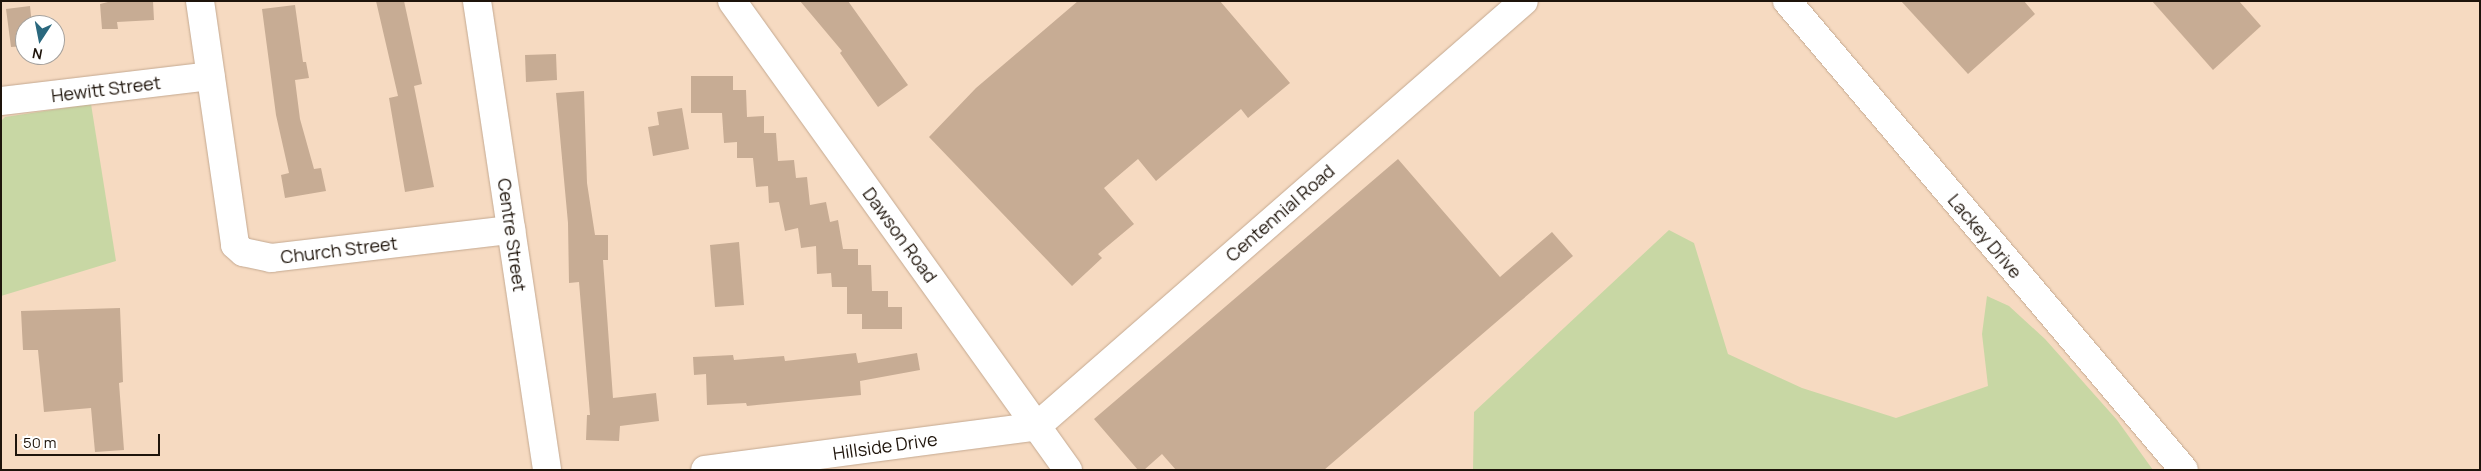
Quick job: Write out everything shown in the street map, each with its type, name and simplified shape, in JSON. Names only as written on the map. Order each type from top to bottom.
[{"type":"street","name":"Church Street","points":[[200,1],[235,245],[243,252],[271,258],[511,230]]},
{"type":"street","name":"Centre Street","points":[[477,1],[547,470]]},
{"type":"street","name":"Dawson Road","points":[[732,1],[1068,470]]},
{"type":"street","name":"Centennial Road","points":[[1037,426],[1524,1]]},
{"type":"street","name":"Lackey Drive","points":[[1786,1],[2184,470]]},
{"type":"street","name":"Hewitt Street","points":[[1,101],[211,76]]},
{"type":"street","name":"Hillside Drive","points":[[704,470],[1037,426]]},
{"type":"green space","points":[[91,104],[116,261],[1,296],[1,121],[5,117]]},
{"type":"green space","points":[[1669,230],[1694,243],[1728,354],[1802,388],[1896,418],[1988,386],[1982,334],[1987,296],[2009,306],[2045,339],[2117,420],[2153,470],[1473,470],[1474,412]]},
{"type":"building","points":[[112,1],[153,1],[154,20],[117,22],[118,29],[102,29],[100,4]]},
{"type":"building","points":[[376,1],[404,1],[422,84],[414,86],[434,187],[405,192],[389,98],[398,96]]},
{"type":"building","points":[[800,1],[848,1],[908,85],[878,107],[840,53],[842,51]]},
{"type":"building","points":[[1078,1],[1220,1],[1290,83],[1248,118],[1241,109],[1156,181],[1138,159],[1104,188],[1134,224],[1098,254],[1102,258],[1072,286],[929,137],[976,88]]},
{"type":"building","points":[[1901,1],[2024,1],[2035,14],[1968,74]]},
{"type":"building","points":[[2152,1],[2239,1],[2261,26],[2213,70]]},
{"type":"building","points":[[295,5],[303,62],[306,62],[309,78],[295,80],[300,119],[314,169],[321,168],[326,191],[285,198],[281,175],[289,173],[276,115],[262,9]]},
{"type":"building","points":[[30,6],[31,15],[15,15],[15,47],[11,47],[6,9]]},
{"type":"building","points":[[556,54],[557,80],[526,82],[525,55]]},
{"type":"building","points":[[691,76],[733,76],[733,90],[746,90],[747,117],[764,116],[764,133],[776,133],[778,161],[794,160],[796,178],[807,177],[810,205],[826,202],[830,222],[838,220],[843,249],[858,249],[858,265],[871,265],[872,291],[888,291],[888,307],[902,307],[902,329],[862,329],[862,314],[847,314],[847,287],[832,287],[831,273],[817,274],[816,246],[801,248],[798,228],[785,231],[779,202],[769,203],[768,186],[756,187],[753,158],[737,158],[737,142],[724,143],[722,113],[691,113]]},
{"type":"building","points":[[584,91],[587,183],[595,235],[608,235],[608,260],[603,260],[613,398],[656,393],[659,421],[620,426],[619,441],[586,440],[587,415],[590,415],[579,282],[569,283],[568,223],[556,93]]},
{"type":"building","points":[[682,108],[689,149],[653,156],[648,127],[659,125],[657,112]]},
{"type":"building","points":[[1398,159],[1500,277],[1552,232],[1573,256],[1324,470],[1176,470],[1162,454],[1144,470],[1138,470],[1094,419]]},
{"type":"building","points":[[739,242],[744,305],[715,307],[710,245]]},
{"type":"building","points":[[120,308],[123,382],[119,383],[124,450],[95,452],[91,408],[44,412],[38,350],[23,350],[21,311]]},
{"type":"building","points":[[856,353],[858,363],[917,353],[920,370],[860,381],[861,395],[747,406],[746,403],[707,405],[706,374],[694,375],[693,357],[733,355],[734,360],[784,356],[785,361]]}]
